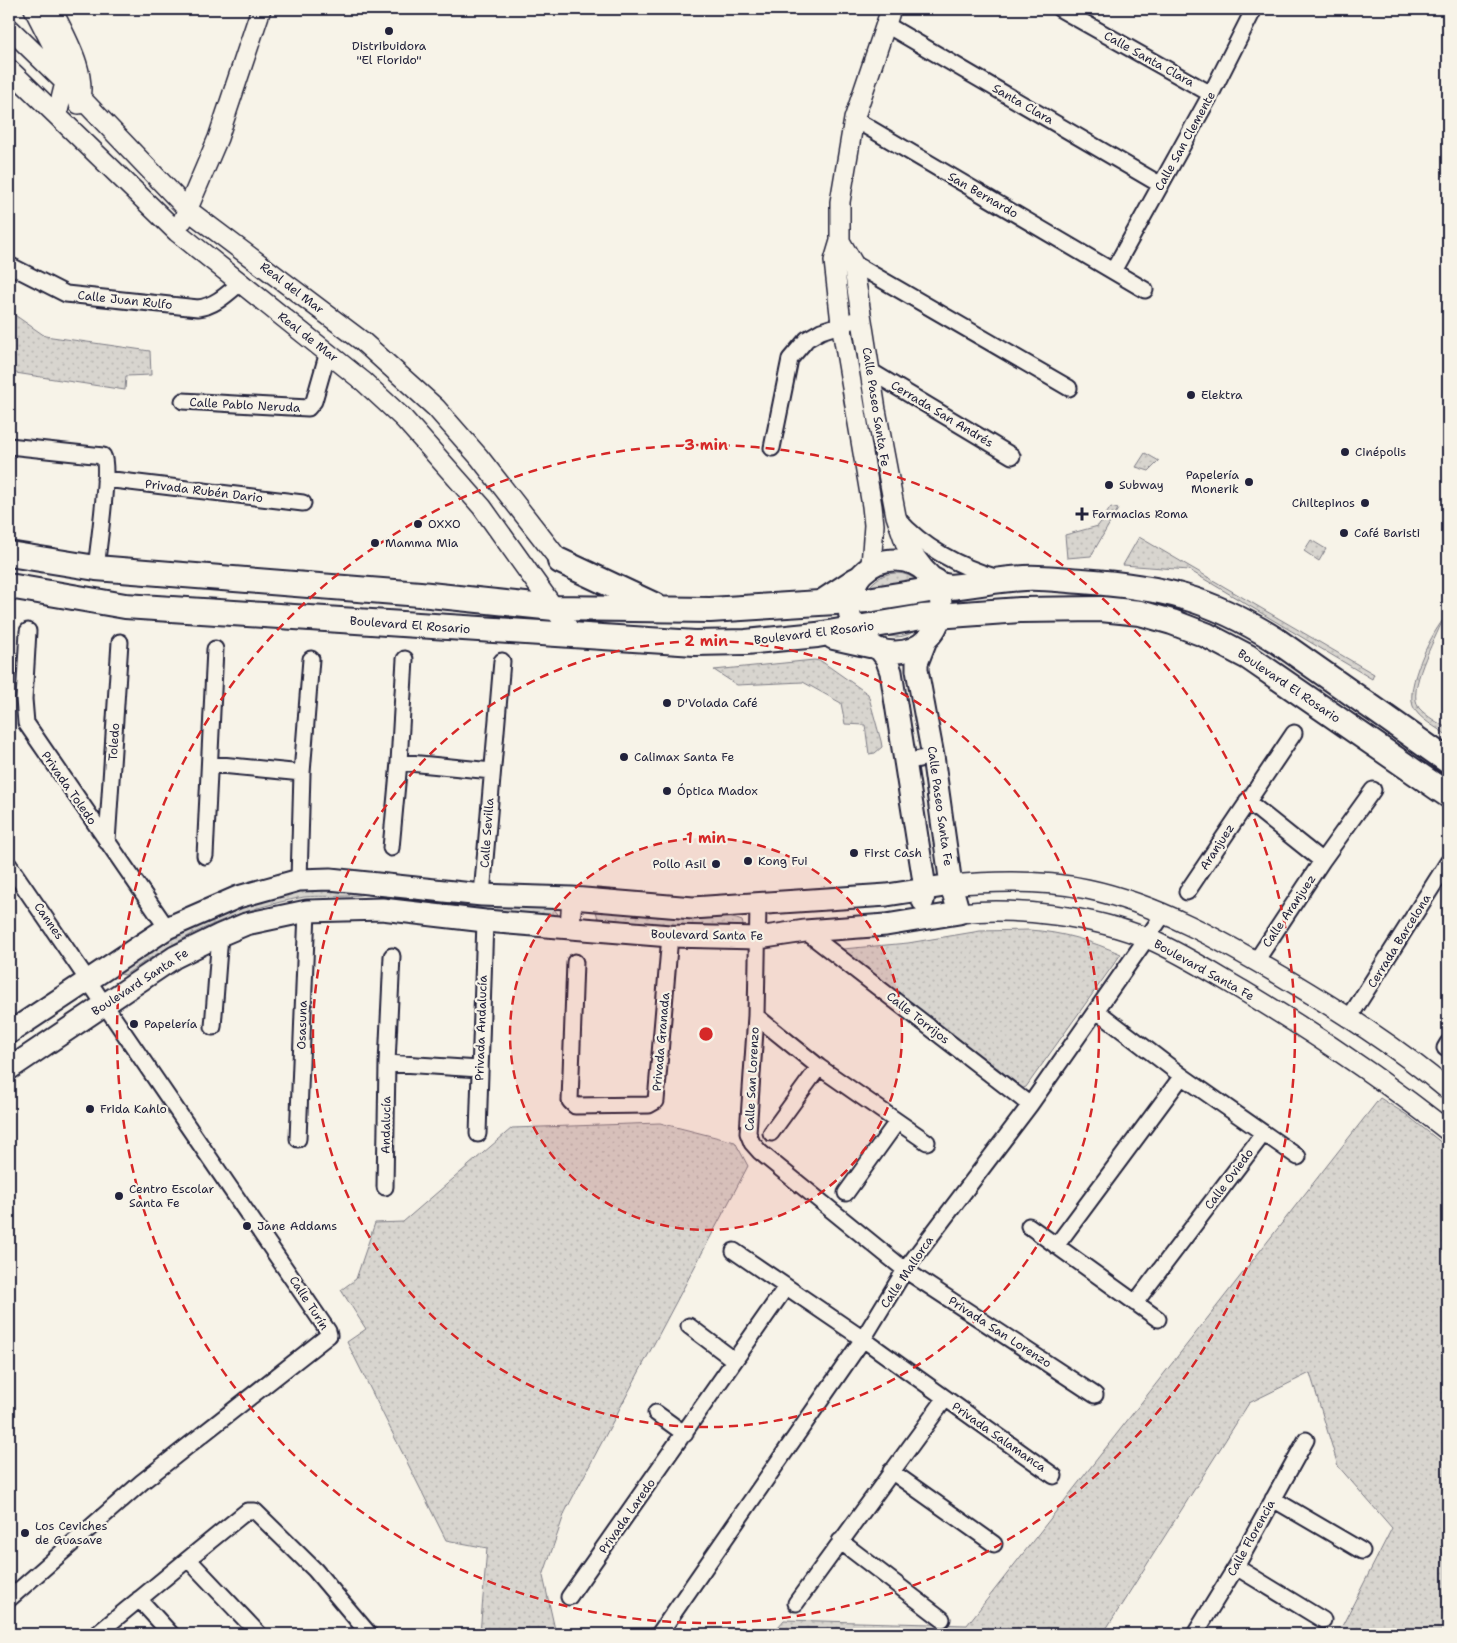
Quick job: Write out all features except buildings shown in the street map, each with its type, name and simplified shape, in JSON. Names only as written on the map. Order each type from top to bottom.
[{"type":"main road","points":[[9,554],[96,568],[420,594],[554,608],[667,611],[820,602],[859,582],[884,560],[899,559],[913,562],[941,582]]},
{"type":"main road","points":[[560,561],[611,587],[667,611]]},
{"type":"main road","points":[[859,582],[941,582],[1050,578],[1114,583],[1175,592],[1204,602],[1276,640],[1448,760]]},
{"type":"main road","points":[[859,582],[848,608],[869,641],[886,658],[891,672],[925,888],[920,918]]},
{"type":"main road","points":[[869,641],[896,652],[913,649],[934,628],[942,602],[941,582]]},
{"type":"main road","name":"Boulevard El Rosario","points":[[9,586],[125,606],[703,643],[746,642],[817,635],[869,641],[934,628],[966,615],[1020,610],[1086,608],[1148,615],[1206,635],[1248,657],[1448,796]]},
{"type":"main road","name":"Calle Paseo Santa Fe","points":[[934,628],[917,664],[917,670],[933,756],[951,885],[959,913]]},
{"type":"main road","points":[[1317,704],[1363,719],[1395,738],[1448,776]]},
{"type":"main road","points":[[9,1032],[88,978],[167,928],[238,897],[299,880],[330,878],[482,895],[572,898],[672,907],[758,905],[887,895],[951,885]]},
{"type":"main road","name":"Boulevard Santa Fe","points":[[9,1068],[175,957],[220,934],[268,918],[307,911],[382,909],[485,921],[670,936],[758,938],[805,931],[886,925],[959,913]]},
{"type":"street","points":[[34,9],[63,66],[65,83],[57,115]]},
{"type":"street","points":[[52,9],[78,66],[82,82],[81,98],[72,129]]},
{"type":"street","points":[[177,232],[218,138],[261,9]]},
{"type":"street","name":"Calle Santa Clara","points":[[1060,9],[1211,94]]},
{"type":"street","name":"Calle San Clemente","points":[[1113,270],[1211,94],[1254,9]]},
{"type":"street","name":"Calle Paseo Santa Fe","points":[[859,582],[874,524],[841,323],[834,261],[840,240],[840,202],[854,119],[888,16]]},
{"type":"street","name":"Santa Clara","points":[[888,16],[1161,185]]},
{"type":"street","name":"Real del Mar","points":[[9,28],[81,98],[188,210],[362,340],[436,408],[479,457],[560,561]]},
{"type":"street","name":"Real de Mar","points":[[9,69],[177,232],[364,382],[435,452],[482,507],[574,636]]},
{"type":"street","name":"San Bernardo","points":[[854,119],[1145,290]]},
{"type":"street","name":"Calle Paseo Santa Fe","points":[[840,240],[854,263],[861,318],[872,372],[876,410],[896,516],[902,537],[941,582]]},
{"type":"street","points":[[834,261],[854,263],[1069,388]]},
{"type":"street","name":"Calle Juan Rulfo","points":[[9,265],[66,294],[198,308],[208,307],[216,303],[240,283]]},
{"type":"street","points":[[772,448],[790,359],[807,339],[841,323],[861,318]]},
{"type":"street","name":"Calle Pablo Neruda","points":[[183,401],[308,408],[314,401],[328,352]]},
{"type":"street","name":"Cerrada San Andrés","points":[[872,372],[1012,456]]},
{"type":"street","points":[[9,446],[98,454],[106,460],[96,568]]},
{"type":"street","name":"Privada Rubén Dario","points":[[105,480],[302,503]]},
{"type":"street","points":[[896,516],[912,534],[960,565],[1004,580]]},
{"type":"street","name":"Privada Toledo","points":[[28,631],[24,699],[26,723],[167,928]]},
{"type":"street","name":"Toledo","points":[[107,842],[120,642]]},
{"type":"street","points":[[205,856],[211,764],[215,649]]},
{"type":"street","points":[[299,880],[302,773],[311,658]]},
{"type":"street","points":[[391,848],[400,762],[405,659]]},
{"type":"street","name":"Calle Sevilla","points":[[482,895],[502,660]]},
{"type":"street","name":"Aranjuez","points":[[1187,892],[1294,733]]},
{"type":"street","points":[[906,762],[933,756]]},
{"type":"street","points":[[400,762],[492,770]]},
{"type":"street","points":[[211,764],[302,773]]},
{"type":"street","name":"Calle Aranjuez","points":[[1256,961],[1322,861],[1373,790]]},
{"type":"street","points":[[1247,801],[1322,861]]},
{"type":"street","name":"Cerrada Barcelona","points":[[1349,1018],[1448,862]]},
{"type":"street","name":"Cannes","points":[[9,865],[88,978]]},
{"type":"street","points":[[951,885],[979,882],[1087,889],[1163,914],[1196,928],[1256,961],[1349,1018],[1448,1090]]},
{"type":"street","points":[[382,909],[384,884]]},
{"type":"street","points":[[570,927],[572,898]]},
{"type":"street","name":"Calle San Lorenzo","points":[[758,905],[756,1016],[748,1133],[752,1143],[760,1152],[905,1270]]},
{"type":"street","name":"Boulevard Santa Fe","points":[[959,913],[983,910],[1051,914],[1088,921],[1148,939],[1192,960],[1301,1025],[1396,1090],[1448,1131]]},
{"type":"street","name":"Osasuna","points":[[298,1139],[307,911]]},
{"type":"street","name":"Calle Mallorca","points":[[659,1634],[863,1339],[905,1270],[1030,1106],[1148,939],[1163,914]]},
{"type":"street","name":"Privada Andalucía","points":[[478,1134],[485,921]]},
{"type":"street","name":"Calle Torrijos","points":[[805,931],[1030,1106]]},
{"type":"street","points":[[213,1027],[220,934]]},
{"type":"street","name":"Privada Granada","points":[[575,962],[570,1101],[575,1106],[649,1105],[656,1101],[670,936]]},
{"type":"street","name":"Andalucía","points":[[385,1186],[387,1063],[392,956]]},
{"type":"street","name":"Calle Turín","points":[[9,1599],[142,1482],[329,1335],[88,978]]},
{"type":"street","points":[[1097,1011],[1182,1076],[1298,1157]]},
{"type":"street","points":[[756,1016],[819,1067],[927,1142]]},
{"type":"street","points":[[387,1063],[479,1069]]},
{"type":"street","points":[[772,1133],[819,1067]]},
{"type":"street","points":[[1056,1246],[1182,1076]]},
{"type":"street","points":[[846,1192],[896,1122]]},
{"type":"street","name":"Calle Oviedo","points":[[1135,1303],[1263,1134]]},
{"type":"street","points":[[1029,1226],[1158,1319]]},
{"type":"street","points":[[734,1251],[863,1339]]},
{"type":"street","name":"Privada San Lorenzo","points":[[905,1270],[1095,1395]]},
{"type":"street","name":"Privada Laredo","points":[[569,1598],[786,1288]]},
{"type":"street","points":[[690,1326],[734,1360]]},
{"type":"street","name":"Privada Salamanca","points":[[863,1339],[1054,1476]]},
{"type":"street","name":"Privada Salamanca","points":[[796,1603],[945,1399]]},
{"type":"street","points":[[656,1413],[684,1434]]},
{"type":"street","name":"Calle Florencia","points":[[1195,1634],[1236,1567],[1306,1440]]},
{"type":"street","points":[[891,1471],[994,1544]]},
{"type":"street","points":[[1273,1499],[1362,1552]]},
{"type":"street","points":[[97,1634],[247,1511],[255,1511],[316,1570],[369,1634]]},
{"type":"street","points":[[840,1541],[942,1619]]},
{"type":"street","points":[[188,1559],[259,1634]]},
{"type":"street","points":[[1236,1567],[1323,1620]]},
{"type":"street","points":[[139,1600],[171,1634]]},
{"type":"shaded area","points":[[9,311],[45,336],[150,351],[151,375],[126,376],[125,390],[9,372]]},
{"type":"shaded area","points":[[868,382],[876,454],[870,443],[861,384]]},
{"type":"shaded area","points":[[1145,453],[1159,461],[1149,471],[1136,467]]},
{"type":"shaded area","points":[[1111,507],[1118,509],[1091,556],[1067,558],[1065,535],[1098,526]]},
{"type":"shaded area","points":[[1139,537],[1374,674],[1372,679],[1189,570],[1123,565]]},
{"type":"shaded area","points":[[1311,540],[1326,549],[1319,561],[1304,551]]},
{"type":"shaded area","points":[[896,573],[908,576],[919,582],[925,593],[928,605],[925,617],[919,628],[908,634],[896,637],[884,634],[873,628],[867,617],[864,605],[867,593],[873,582],[884,576]]},
{"type":"shaded area","points":[[1443,620],[1423,665],[1416,690],[1416,700],[1422,711],[1448,729],[1448,736],[1419,715],[1413,706],[1412,697],[1420,662]]},
{"type":"shaded area","points":[[814,660],[821,661],[868,694],[882,747],[875,753],[869,754],[865,725],[845,724],[841,703],[803,682],[737,685],[714,670]]},
{"type":"shaded area","points":[[298,886],[371,891],[350,896],[304,897],[254,909],[210,925],[168,947],[125,975],[120,974],[120,972],[184,927]]},
{"type":"shaded area","points":[[403,897],[553,908],[558,914],[554,920],[398,900]]},
{"type":"shaded area","points":[[598,908],[680,918],[730,918],[742,921],[743,924],[742,928],[629,925],[598,919],[596,911]]},
{"type":"shaded area","points":[[1029,930],[1076,938],[1121,954],[1026,1087],[1021,1089],[832,950],[908,943],[980,931]]},
{"type":"shaded area","points":[[1380,1098],[1407,1115],[1448,1148],[1448,1294],[1446,1298],[1448,1303],[1448,1634],[1338,1634],[1392,1528],[1338,1466],[1310,1373],[1249,1403],[1103,1634],[772,1634],[784,1620],[967,1625]]},
{"type":"shaded area","points":[[660,1123],[735,1142],[748,1166],[565,1512],[543,1576],[556,1634],[480,1634],[487,1548],[446,1540],[347,1342],[366,1329],[341,1290],[356,1279],[375,1223],[403,1222],[512,1128]]},
{"type":"place","name":"Distribuidora \"El Florido\"","points":[[389,31]]},
{"type":"place","name":"Elektra","points":[[1191,395]]},
{"type":"place","name":"Cinépolis","points":[[1345,452]]},
{"type":"place","name":"Papelería Monerik","points":[[1249,482]]},
{"type":"place","name":"Subway","points":[[1109,485]]},
{"type":"place","name":"Chiltepinos","points":[[1365,503]]},
{"type":"place","name":"Farmacias Roma","points":[[1082,514]]},
{"type":"place","name":"OXXO","points":[[418,524]]},
{"type":"place","name":"Café Baristi","points":[[1344,533]]},
{"type":"place","name":"Mamma Mia","points":[[375,543]]},
{"type":"place","name":"D'Volada Café","points":[[667,703]]},
{"type":"place","name":"Calimax Santa Fe","points":[[624,757]]},
{"type":"place","name":"Óptica Madox","points":[[667,791]]},
{"type":"place","name":"First Cash","points":[[854,853]]},
{"type":"place","name":"Kong Fui","points":[[748,861]]},
{"type":"place","name":"Pollo Asil","points":[[716,864]]},
{"type":"place","name":"Papelería","points":[[134,1024]]},
{"type":"place","name":"Frida Kahlo","points":[[90,1109]]},
{"type":"place","name":"Centro Escolar Santa Fe","points":[[119,1196]]},
{"type":"place","name":"Jane Addams","points":[[247,1226]]},
{"type":"place","name":"Los Ceviches de Guasave","points":[[25,1533]]}]
